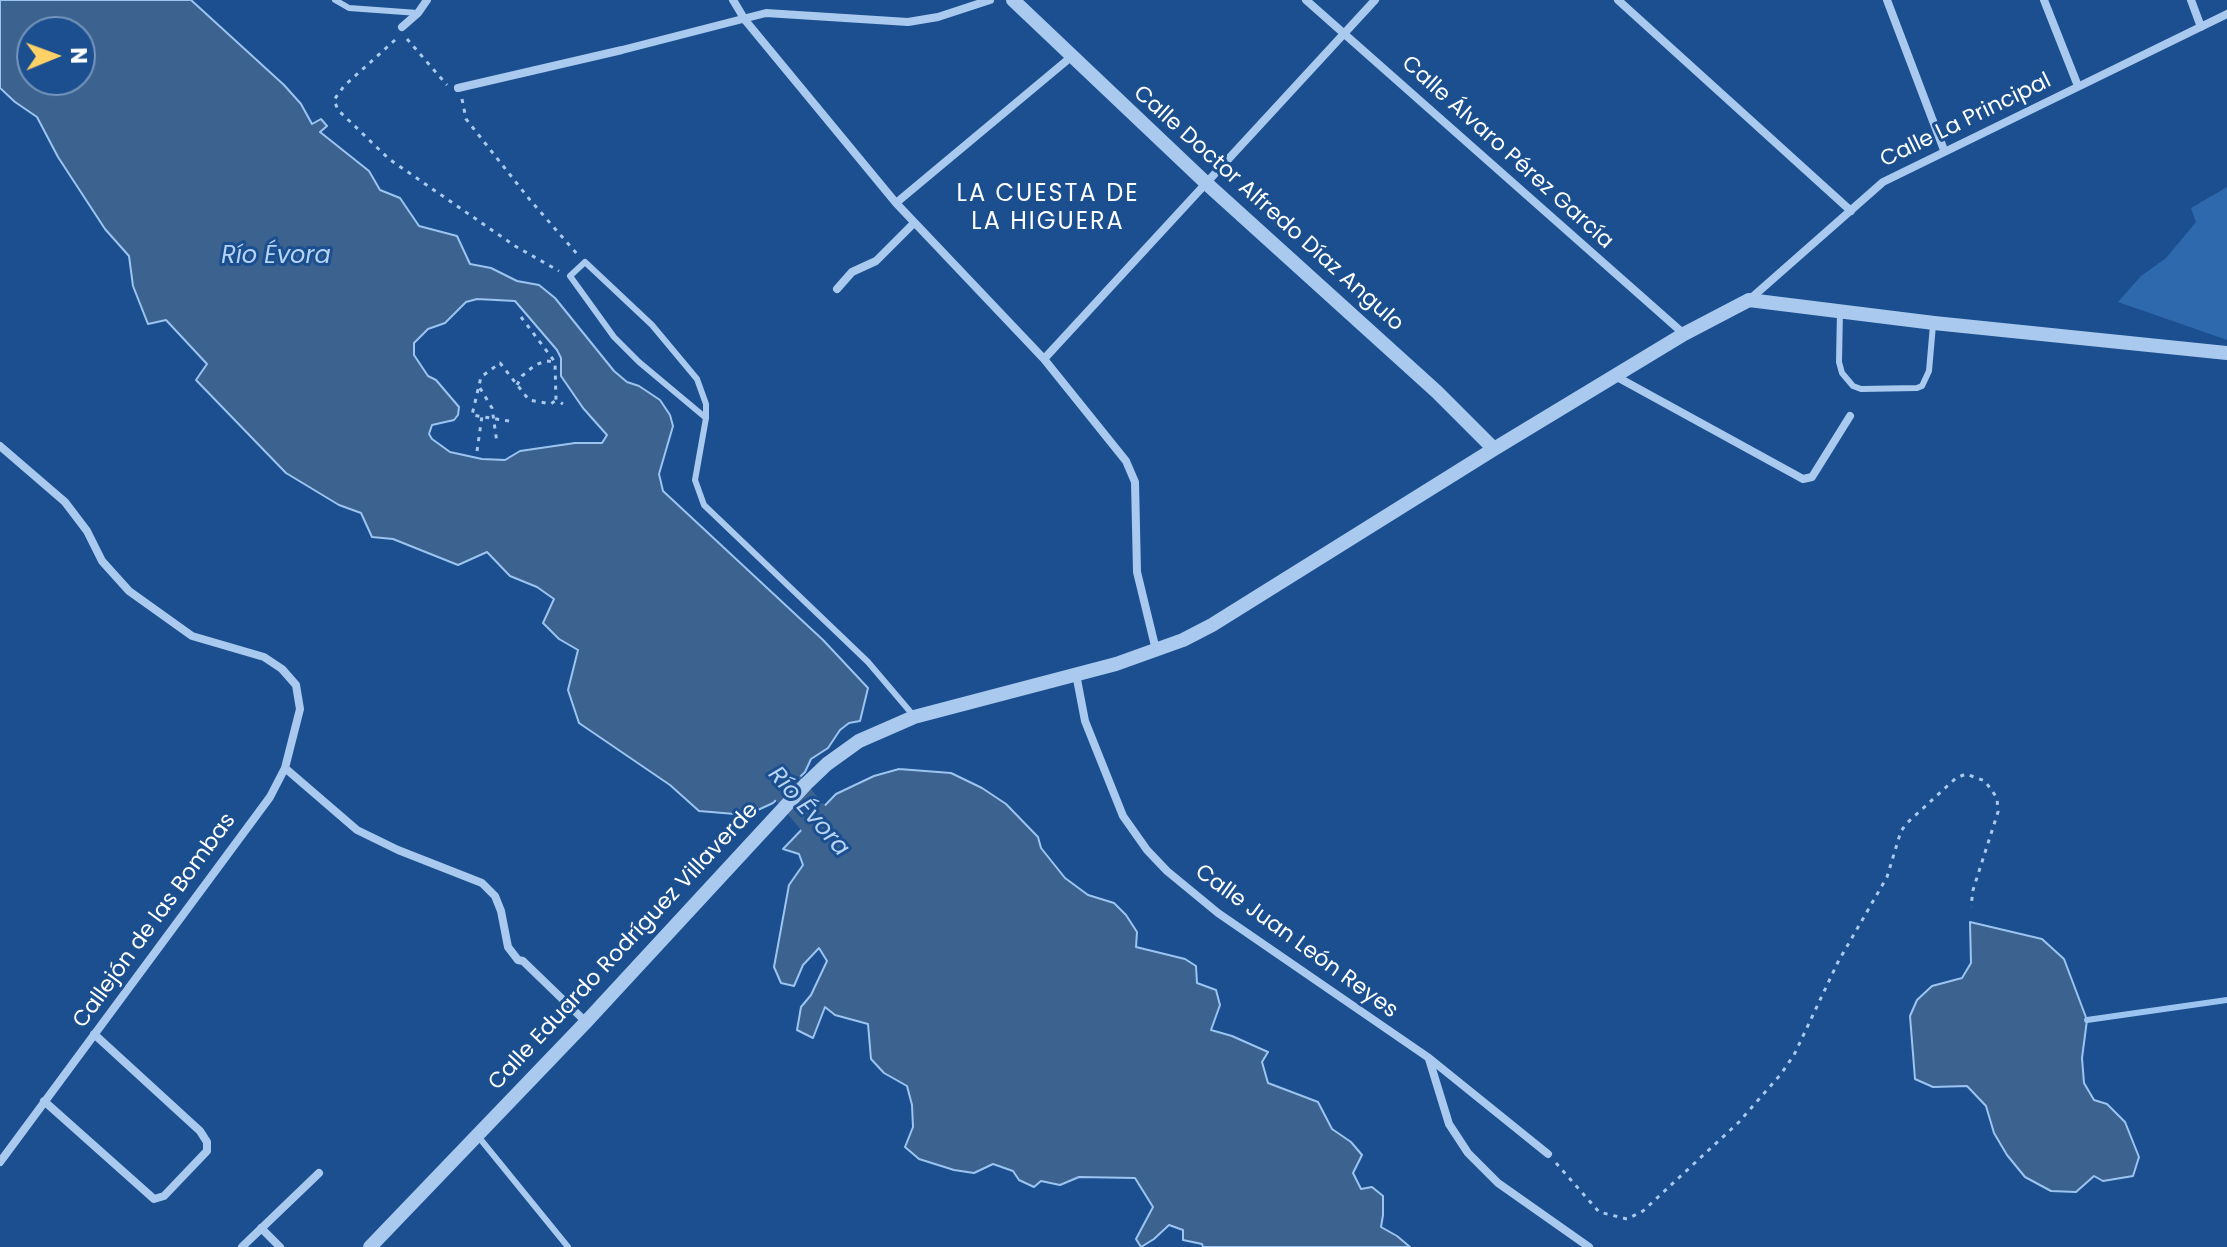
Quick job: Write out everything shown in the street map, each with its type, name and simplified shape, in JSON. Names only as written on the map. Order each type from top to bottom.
[{"type":"street","points":[[402,27],[427,0]]},
{"type":"street","points":[[733,0],[745,20],[896,203],[1044,359],[1132,471],[1137,501],[1137,572],[1157,651]]},
{"type":"street","points":[[455,88],[766,13],[908,22],[938,17],[990,0]]},
{"type":"street","name":"Calle Doctor Alfredo Díaz Angulo","points":[[1013,0],[1206,183],[1437,392],[1494,449]]},
{"type":"street","name":"Calle Álvaro Pérez García","points":[[1306,0],[1684,334]]},
{"type":"street","points":[[1044,359],[1375,0]]},
{"type":"street","points":[[1618,0],[1851,211]]},
{"type":"street","points":[[1887,0],[1944,150]]},
{"type":"street","points":[[2044,0],[2078,86]]},
{"type":"street","points":[[2191,0],[2201,27]]},
{"type":"street","name":"Calle La Principal","points":[[1749,300],[1877,185],[2227,14]]},
{"type":"street","points":[[896,203],[1071,57]]},
{"type":"street","points":[[837,289],[852,272],[880,258],[914,223]]},
{"type":"street","points":[[1749,300],[1934,323],[2227,353]]},
{"type":"street","name":"Calle Eduardo Rodríguez Villaverde","points":[[370,1247],[827,764],[859,741],[914,717],[1157,651],[1212,625],[1684,334],[1749,300]]},
{"type":"street","points":[[1617,377],[1803,479],[1812,477],[1850,416]]},
{"type":"street","name":"Callejón de las Bombas","points":[[0,446],[65,502],[87,531],[102,561],[129,591],[192,636],[264,657],[282,669],[296,685],[300,709],[285,768],[270,797],[0,1162]]},
{"type":"street","name":"Calle Juan León Reyes","points":[[1076,674],[1085,721],[1123,816],[1147,850],[1167,871],[1218,913],[1429,1058],[1548,1154]]},
{"type":"street","points":[[285,768],[357,830],[398,850],[482,883],[495,896],[508,947],[518,960],[523,961],[586,1022]]},
{"type":"street","points":[[44,1101],[154,1199],[164,1196],[207,1151],[207,1142],[200,1131],[94,1034]]},
{"type":"street","points":[[1429,1058],[1449,1124],[1468,1153],[1498,1183],[1589,1247]]},
{"type":"street","points":[[242,1247],[319,1173]]},
{"type":"street","points":[[261,1228],[280,1247]]},
{"type":"lane","points":[[335,0],[349,8],[418,13]]},
{"type":"lane","points":[[706,418],[627,352],[570,276],[585,262],[652,325],[690,369],[703,392],[706,418],[695,480],[704,505],[868,662],[914,717]]},
{"type":"lane","points":[[1840,311],[1839,362],[1842,373],[1853,386],[1861,389],[1922,386],[1929,371],[1934,323]]},
{"type":"lane","points":[[477,1135],[568,1247]]},
{"type":"path","points":[[570,276],[536,260],[389,159],[338,110],[334,100],[344,86],[402,34],[455,88],[466,119],[530,200],[585,262]]},
{"type":"path","points":[[521,317],[555,362],[556,400]]},
{"type":"path","points":[[517,385],[535,365],[555,362]]},
{"type":"path","points":[[509,421],[472,415],[481,377],[500,363],[529,400],[551,404],[556,400]]},
{"type":"path","points":[[480,388],[489,400],[497,443]]},
{"type":"path","points":[[556,400],[563,404]]},
{"type":"path","points":[[477,451],[482,416]]},
{"type":"path","points":[[1548,1154],[1599,1212],[1627,1219],[1643,1211],[1739,1122],[1781,1074],[1794,1055],[1838,962],[1887,877],[1901,831],[1956,778],[1966,774],[1985,781],[1997,798],[1998,812],[1973,890],[1971,907]]},
{"type":"shaded area","points":[[2227,187],[2227,340],[2118,302],[2141,276],[2166,258],[2196,222],[2191,208]]},
{"type":"water","name":"Río Évora","points":[[0,0],[191,0],[284,85],[301,104],[312,124],[321,119],[327,126],[320,132],[369,171],[380,190],[400,198],[419,226],[457,236],[470,264],[491,268],[517,281],[539,285],[555,298],[614,371],[660,400],[673,426],[659,474],[663,491],[823,640],[868,688],[860,721],[849,723],[840,730],[828,748],[811,759],[805,772],[773,803],[747,815],[699,811],[670,785],[579,723],[568,690],[578,650],[559,639],[543,623],[554,599],[537,587],[510,576],[487,552],[458,565],[393,539],[372,537],[361,513],[339,505],[286,473],[196,380],[207,364],[166,320],[148,324],[133,286],[129,256],[105,229],[58,157],[37,117],[0,88]],"holes":[[[477,299],[515,301],[557,350],[561,358],[561,376],[607,435],[602,443],[575,443],[520,451],[505,460],[450,452],[432,439],[429,434],[432,425],[454,420],[459,407],[436,380],[428,376],[414,355],[414,343],[428,329],[445,323],[466,302]]]},
{"type":"water","name":"Río Évora","points":[[899,769],[951,773],[982,788],[1006,804],[1038,837],[1041,848],[1065,878],[1088,895],[1114,903],[1126,915],[1137,932],[1136,947],[1185,959],[1196,966],[1197,983],[1216,990],[1220,1005],[1211,1030],[1268,1052],[1262,1062],[1268,1083],[1318,1102],[1332,1129],[1351,1142],[1362,1155],[1353,1173],[1361,1189],[1372,1187],[1383,1196],[1381,1227],[1410,1247],[1203,1247],[1202,1244],[1183,1240],[1183,1230],[1169,1225],[1141,1247],[1136,1239],[1153,1207],[1135,1178],[1079,1177],[1060,1185],[1041,1181],[1034,1187],[1019,1180],[1013,1171],[993,1164],[974,1173],[954,1170],[919,1159],[905,1147],[913,1127],[907,1086],[884,1073],[871,1059],[868,1024],[835,1015],[825,1007],[813,1038],[797,1030],[801,1007],[811,995],[827,961],[819,948],[803,965],[794,986],[781,983],[774,967],[789,885],[803,865],[799,854],[783,849],[836,794],[874,776]]},
{"type":"water","points":[[1970,922],[2042,939],[2064,959],[2087,1020],[2082,1058],[2084,1083],[2094,1100],[2107,1104],[2125,1122],[2139,1157],[2133,1176],[2103,1181],[2094,1176],[2076,1192],[2051,1191],[2025,1177],[2007,1155],[1994,1133],[1986,1106],[1967,1086],[1933,1087],[1915,1079],[1910,1016],[1917,1000],[1932,986],[1962,978],[1971,963]]},
{"type":"waterway","name":"Río Évora","points":[[770,767],[842,852]]},
{"type":"waterway","points":[[2087,1020],[2227,1000]]},
{"type":"district","name":"LA CUESTA DE LA HIGUERA","points":[[1048,209]]}]
